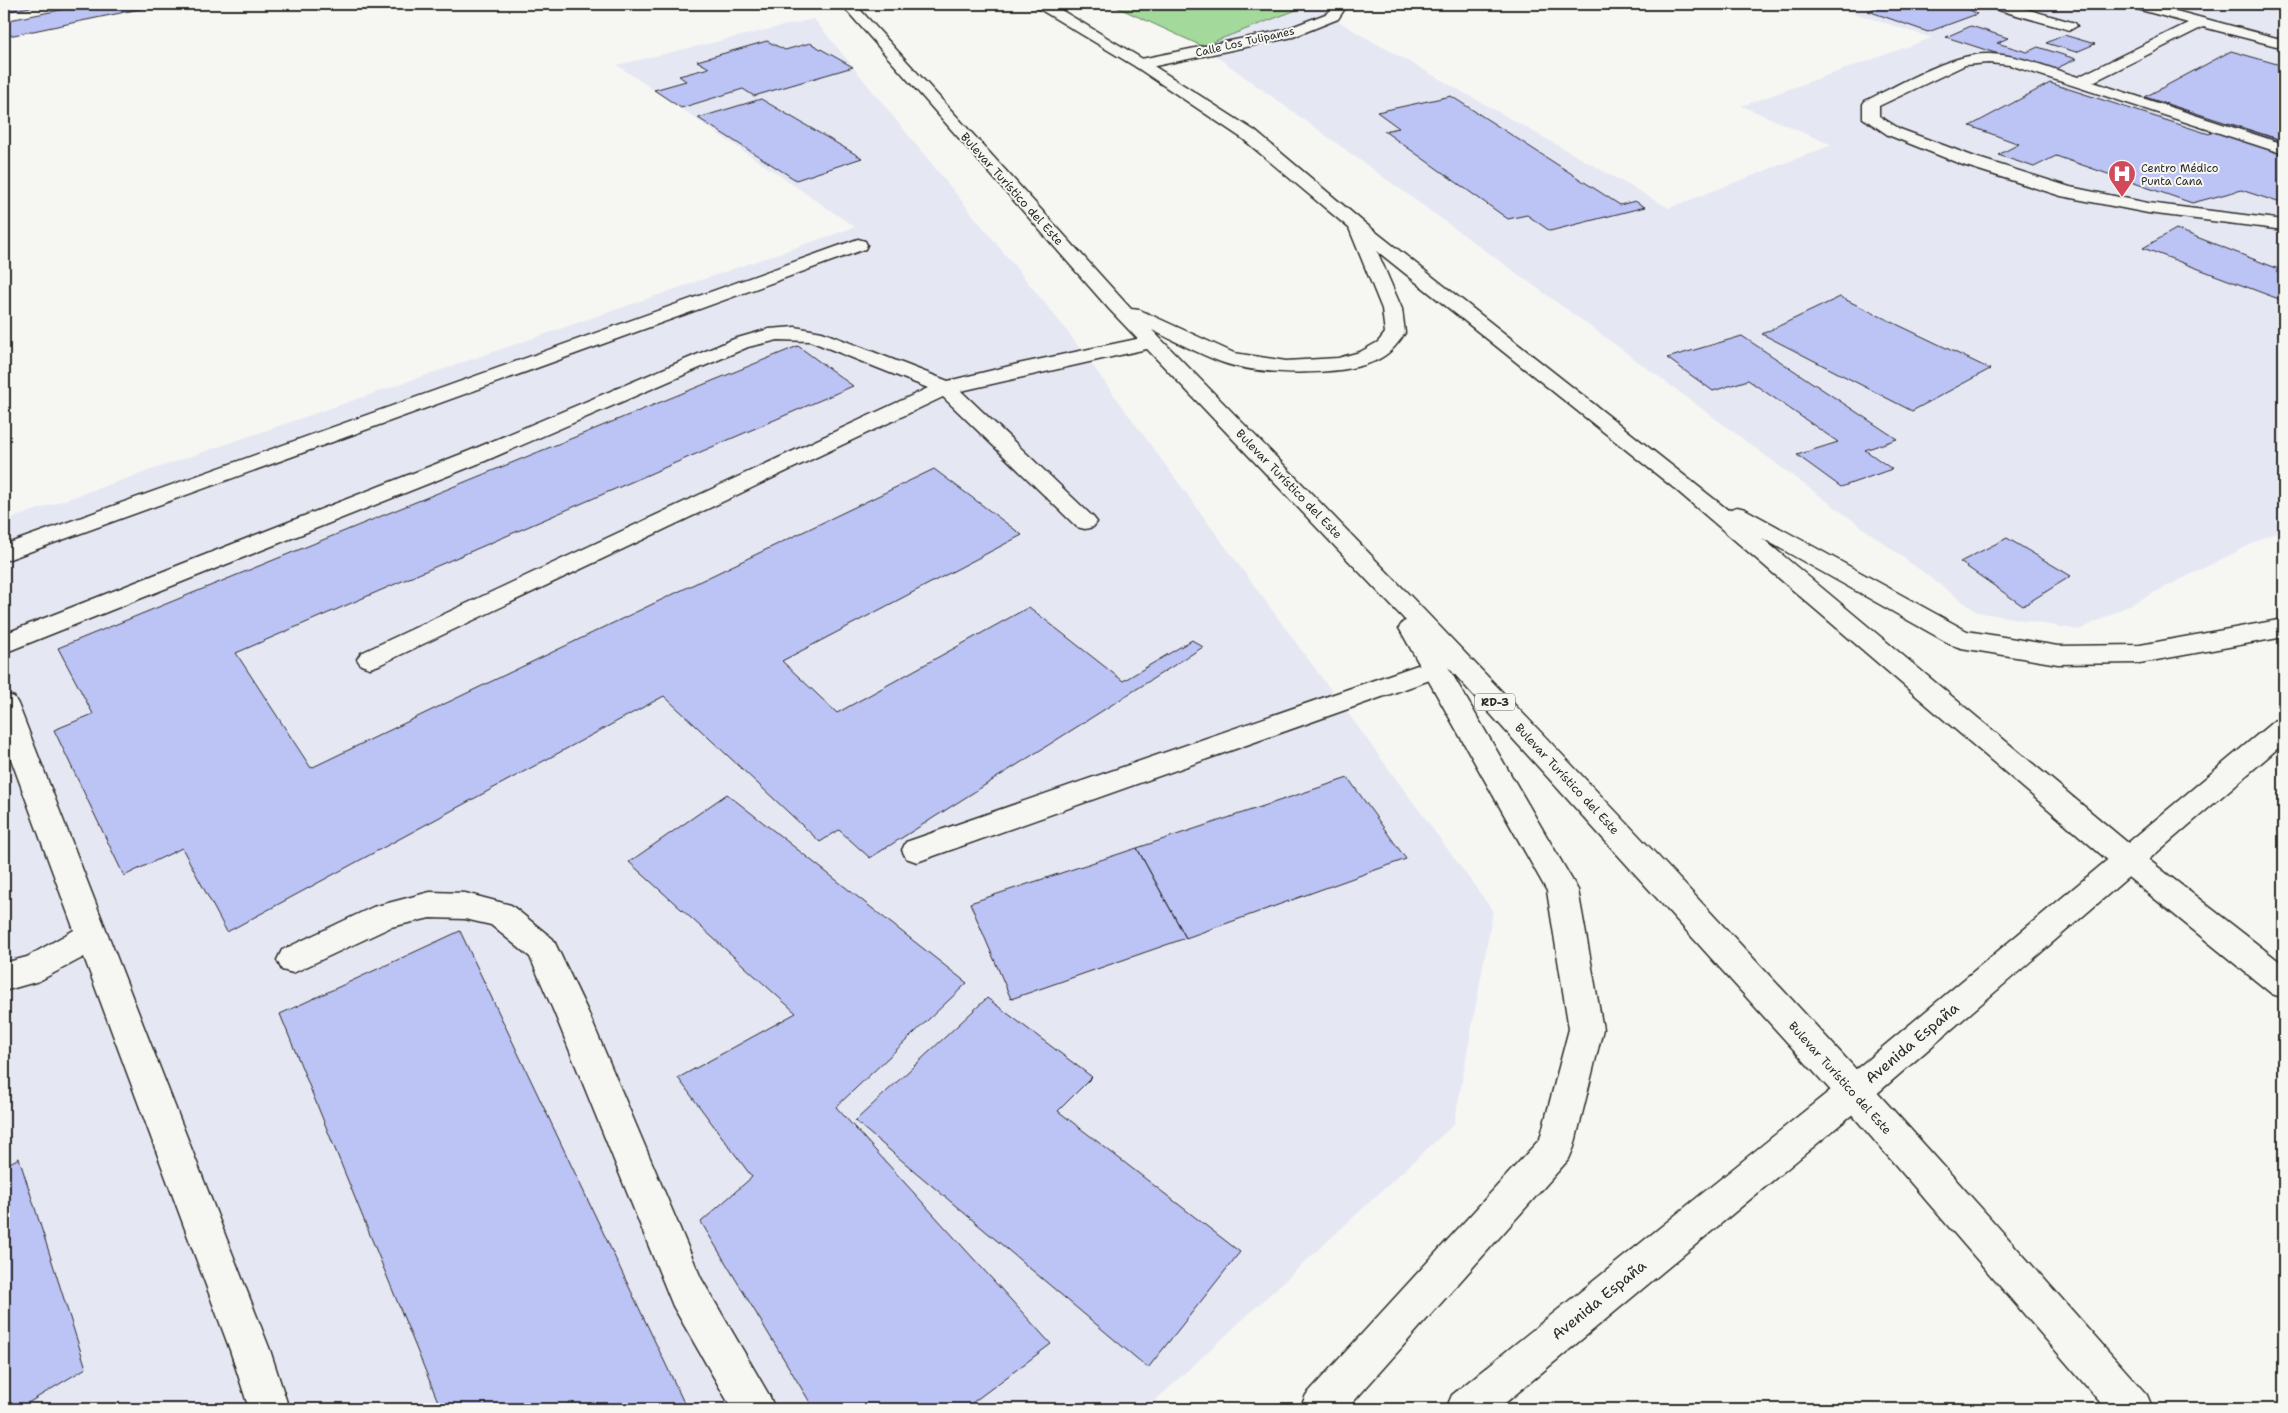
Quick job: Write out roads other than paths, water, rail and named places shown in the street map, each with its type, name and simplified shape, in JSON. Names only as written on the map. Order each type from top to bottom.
[{"type":"main road","name":"Bulevar Turístico del Este","points":[[848,4],[1116,305],[1391,589],[1854,1092],[2133,1409]]},
{"type":"main road","points":[[1041,4],[1141,64],[1248,135],[1356,225],[1683,484],[2129,861],[2284,984]]},
{"type":"main road","name":"Calle Los Tulipanes","points":[[1141,64],[1288,34],[1332,16],[1341,4]]},
{"type":"main road","points":[[1993,4],[2018,6],[2070,26]]},
{"type":"main road","points":[[2135,4],[2284,44]]},
{"type":"main road","points":[[2081,82],[2201,22]]},
{"type":"main road","points":[[2284,149],[2081,82],[2012,61],[1988,58],[1962,61],[1870,104],[1870,118],[1894,132],[1970,161],[2068,192],[2148,208],[2284,225]]},
{"type":"main road","points":[[1116,305],[1229,358],[1286,367],[1338,364],[1367,357],[1385,346],[1395,333],[1392,309],[1356,225]]},
{"type":"main road","points":[[4,553],[858,245]]},
{"type":"main road","points":[[4,644],[477,456],[742,343],[774,333],[796,332],[816,336],[946,388],[1084,522]]},
{"type":"main road","points":[[370,660],[946,388],[1018,370],[1151,342]]},
{"type":"main road","points":[[1683,484],[1962,640],[2058,655],[2140,654],[2284,628]]},
{"type":"main road","points":[[1320,1409],[1556,1147],[1586,1028],[1562,890],[1391,589]]},
{"type":"main road","points":[[916,850],[1435,668]]},
{"type":"main road","points":[[4,704],[250,1350],[269,1409]]},
{"type":"main road","name":"Avenida España","points":[[1466,1409],[1854,1092],[2284,728]]},
{"type":"main road","points":[[293,960],[384,916],[430,905],[465,906],[500,914],[542,948],[572,1012],[687,1292],[755,1409]]},
{"type":"main road","points":[[4,977],[38,966],[92,936]]},
{"type":"place","name":"Centro Médico Punta Cana","points":[[2122,198]]}]
